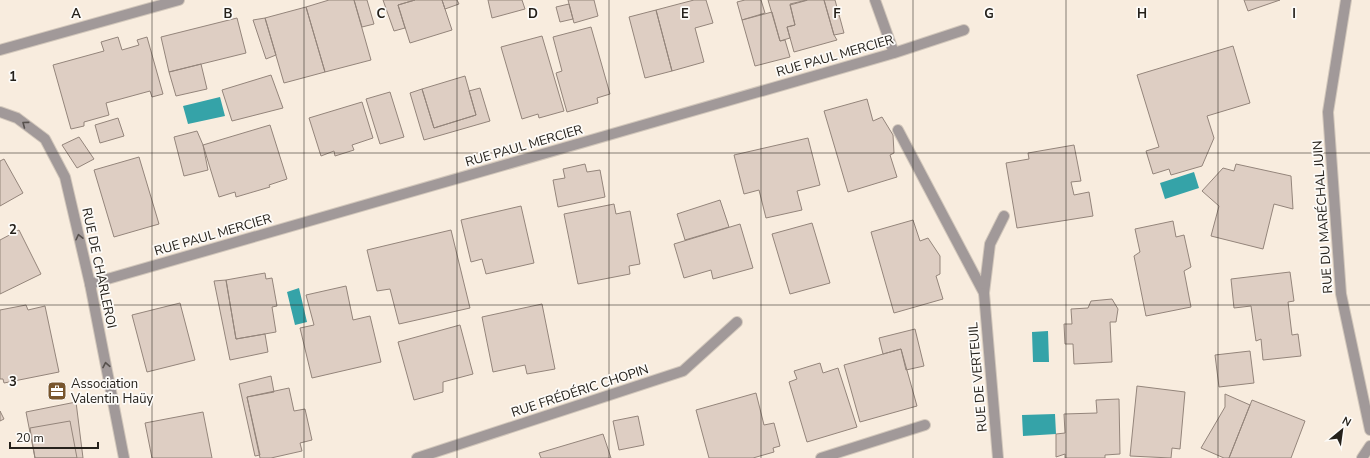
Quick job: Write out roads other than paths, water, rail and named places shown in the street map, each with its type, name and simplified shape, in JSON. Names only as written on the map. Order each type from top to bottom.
[{"type":"street","points":[[0,50],[179,0]]},
{"type":"street","points":[[875,0],[894,53]]},
{"type":"street","name":"RUE DU MARÉCHAL JUIN","points":[[1346,0],[1328,112],[1341,294],[1370,430]]},
{"type":"street","name":"RUE PAUL MERCIER","points":[[90,284],[894,53],[964,30]]},
{"type":"street","name":"RUE DE CHARLEROI","points":[[0,112],[17,118],[45,140],[65,177],[90,284],[124,458]]},
{"type":"street","points":[[898,130],[984,293]]},
{"type":"street","points":[[984,293],[990,244],[1004,216]]},
{"type":"street","name":"RUE DE VERTEUIL","points":[[984,293],[998,458]]},
{"type":"street","name":"RUE FRÉDÉRIC CHOPIN","points":[[417,458],[683,371],[737,322]]},
{"type":"street","points":[[821,458],[925,425]]},
{"type":"street","points":[[1362,458],[1370,446]]},
{"type":"water","points":[[220,97],[225,116],[188,124],[183,106]]},
{"type":"water","points":[[1194,172],[1199,188],[1165,199],[1160,183]]},
{"type":"water","points":[[299,288],[307,322],[295,325],[287,292]]},
{"type":"water","points":[[1048,331],[1049,362],[1033,362],[1032,332]]},
{"type":"water","points":[[1055,414],[1056,434],[1023,436],[1022,415]]},
{"type":"place","name":"Association Valentin Haüy","points":[[57,391]]}]
